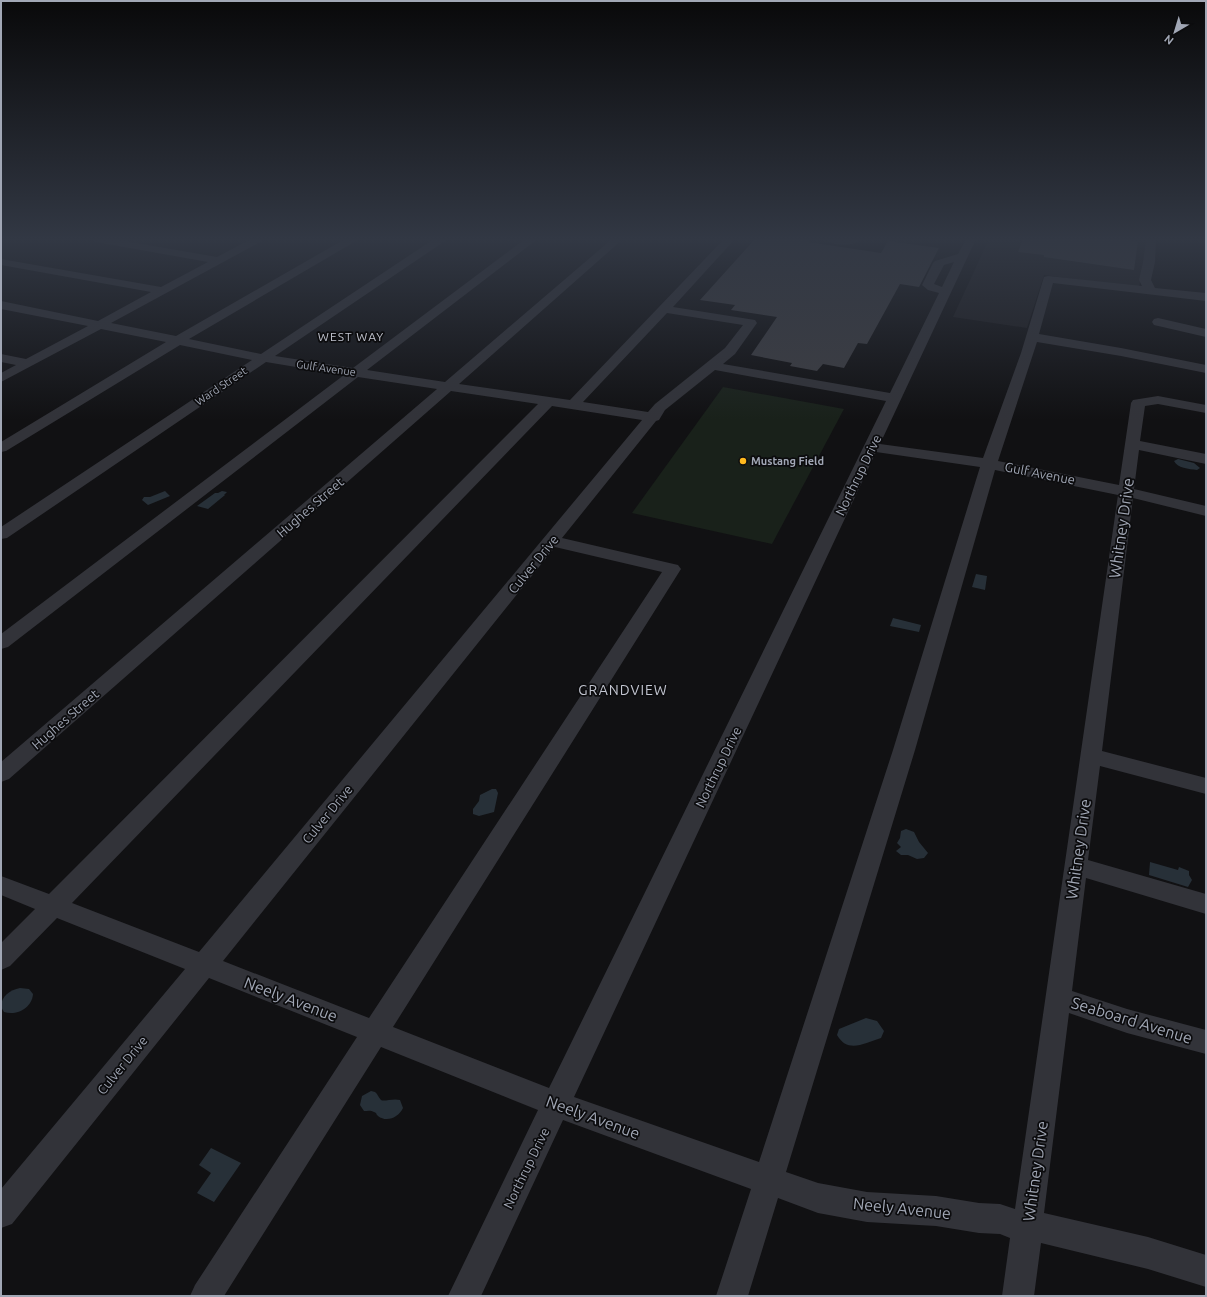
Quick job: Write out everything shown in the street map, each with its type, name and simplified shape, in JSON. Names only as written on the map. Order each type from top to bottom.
[{"type":"street","points":[[1,378],[144,300]]},
{"type":"street","points":[[1,448],[248,300]]},
{"type":"street","name":"Ward Street","points":[[1,534],[351,300]]},
{"type":"street","points":[[1,643],[451,300]]},
{"type":"street","name":"Hughes Street","points":[[1,774],[548,300]]},
{"type":"street","points":[[574,404],[672,300]]},
{"type":"street","name":"Northrup Drive","points":[[464,1296],[942,300]]},
{"type":"street","points":[[732,1296],[904,750],[989,464],[1032,337],[1042,300]]},
{"type":"street","name":"Gulf Avenue","points":[[1,305],[264,358],[654,416]]},
{"type":"street","name":"Culver Drive","points":[[1,1213],[660,408],[730,351],[751,323],[664,308]]},
{"type":"street","points":[[1158,322],[1206,333]]},
{"type":"street","points":[[1032,337],[1121,352],[1206,370]]},
{"type":"street","points":[[1,358],[27,363]]},
{"type":"street","points":[[712,366],[895,398]]},
{"type":"street","name":"Whitney Drive","points":[[1018,1296],[1138,403],[1158,400],[1206,409]]},
{"type":"street","points":[[1,959],[549,401]]},
{"type":"street","points":[[1132,444],[1206,459]]},
{"type":"street","name":"Gulf Avenue","points":[[872,448],[989,464],[1126,491],[1206,511]]},
{"type":"street","points":[[206,1296],[672,569],[552,541]]},
{"type":"street","points":[[1091,756],[1206,786]]},
{"type":"street","points":[[1076,866],[1206,904]]},
{"type":"street","name":"Neely Avenue","points":[[1,885],[556,1104],[818,1198],[867,1207],[936,1211],[979,1218],[1000,1218],[1027,1228],[1043,1228],[1148,1253],[1206,1271]]},
{"type":"street","name":"Seaboard Avenue","points":[[1058,998],[1127,1021],[1206,1042]]},
{"type":"shaded area","points":[[961,300],[1036,300],[1027,328],[953,317]]},
{"type":"shaded area","name":"Mustang Field","points":[[723,387],[844,409],[772,544],[632,513]]},
{"type":"shaded area","points":[[1178,459],[1194,463],[1200,468],[1197,470],[1180,467],[1174,461]]},
{"type":"shaded area","points":[[165,491],[170,496],[148,505],[142,500],[144,497],[150,497]]},
{"type":"shaded area","points":[[222,491],[227,492],[208,509],[197,506],[215,493]]},
{"type":"shaded area","points":[[976,574],[987,576],[985,590],[972,587]]},
{"type":"shaded area","points":[[893,618],[921,625],[919,632],[890,626]]},
{"type":"shaded area","points":[[492,789],[496,789],[498,793],[494,812],[479,816],[473,814],[473,809],[479,801],[480,795]]},
{"type":"shaded area","points":[[906,829],[914,832],[919,842],[928,853],[924,858],[917,859],[908,855],[901,855],[896,851],[901,847],[897,843],[900,838],[901,831]]},
{"type":"shaded area","points":[[1150,862],[1178,870],[1179,867],[1189,871],[1189,875],[1192,880],[1188,887],[1149,875]]},
{"type":"shaded area","points":[[20,988],[29,989],[33,994],[30,1003],[19,1012],[4,1012],[1,1007],[1,1003],[4,997],[13,990]]},
{"type":"shaded area","points":[[866,1018],[877,1021],[884,1031],[881,1038],[857,1046],[851,1046],[841,1041],[837,1035],[839,1029]]},
{"type":"shaded area","points":[[371,1091],[375,1092],[381,1100],[400,1100],[403,1108],[399,1114],[392,1118],[385,1119],[378,1116],[373,1111],[364,1111],[360,1105],[362,1096]]},
{"type":"shaded area","points":[[211,1148],[241,1163],[214,1202],[197,1193],[211,1173],[199,1165]]},
{"type":"building","points":[[700,300],[891,300],[867,344],[858,343],[844,368],[823,364],[817,371],[790,366],[792,363],[751,355],[777,317],[731,310],[735,305]]},
{"type":"place","name":"Mustang Field","points":[[743,461]]},
{"type":"district","name":"WEST WAY","points":[[351,337]]},
{"type":"district","name":"GRANDVIEW","points":[[623,690]]}]
